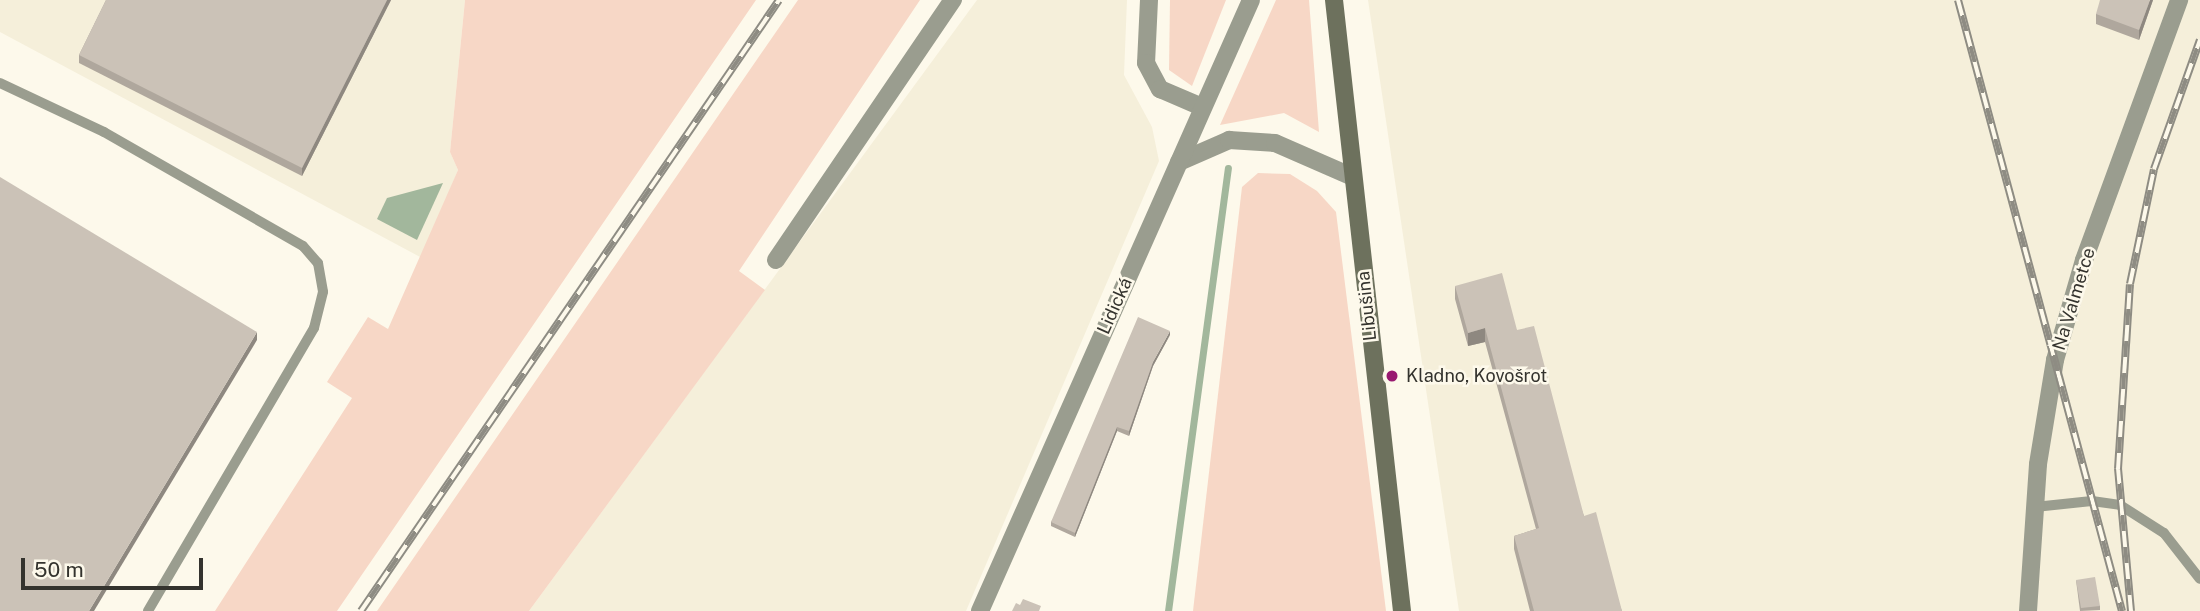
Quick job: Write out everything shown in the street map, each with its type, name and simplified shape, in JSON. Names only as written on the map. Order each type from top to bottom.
[{"type":"main road","name":"Libušina","points":[[1334,0],[1402,611]]},
{"type":"street","points":[[776,260],[953,0]]},
{"type":"street","points":[[1149,0],[1146,63],[1160,89],[1202,107]]},
{"type":"street","name":"Lidická","points":[[980,611],[1251,0]]},
{"type":"street","name":"Na Valmetce","points":[[2028,611],[2046,401],[2059,348],[2084,260],[2179,0]]},
{"type":"street","points":[[1179,162],[1230,140],[1275,143],[1353,177]]},
{"type":"lane","points":[[0,83],[104,132],[303,246],[318,262],[323,292],[314,328],[148,611]]},
{"type":"lane","points":[[2035,507],[2092,501],[2120,505],[2164,533],[2200,579]]},
{"type":"shaded area","points":[[0,0],[465,0],[450,152],[458,170],[422,258],[0,32]]},
{"type":"shaded area","points":[[465,0],[756,0],[337,611],[215,611],[352,398],[327,382],[368,317],[388,329],[458,170],[450,152]]},
{"type":"shaded area","points":[[798,0],[920,0],[739,271],[765,290],[529,611],[377,611]]},
{"type":"shaded area","points":[[977,0],[1127,0],[1124,75],[1152,127],[1159,161],[966,611],[529,611]]},
{"type":"shaded area","points":[[1170,0],[1226,0],[1192,86],[1169,70]]},
{"type":"shaded area","points":[[1276,0],[1309,0],[1319,132],[1284,113],[1220,125]]},
{"type":"shaded area","points":[[1368,0],[2200,0],[2200,611],[1459,611]]},
{"type":"shaded area","points":[[1258,173],[1290,174],[1317,191],[1336,212],[1386,611],[1193,611],[1242,187]]},
{"type":"shaded area","points":[[443,183],[417,240],[377,219],[387,198]]},
{"type":"building","points":[[106,0],[387,0],[302,168],[79,55]]},
{"type":"building","points":[[2100,0],[2150,0],[2139,30],[2096,14]]},
{"type":"building","points":[[0,177],[257,332],[89,611],[0,611]]},
{"type":"building","points":[[1502,273],[1517,330],[1534,326],[1584,516],[1596,512],[1622,611],[1534,611],[1514,536],[1539,528],[1485,328],[1468,333],[1455,286]]},
{"type":"building","points":[[1138,317],[1170,331],[1153,362],[1129,431],[1117,427],[1075,533],[1051,522]]},
{"type":"building","points":[[2095,577],[2100,606],[2081,608],[2076,580]]},
{"type":"building","points":[[1023,599],[1041,606],[1039,611],[1012,611],[1016,603],[1020,605]]},
{"type":"waterway","points":[[1168,611],[1228,168]]},
{"type":"railway","points":[[361,611],[779,0]]},
{"type":"railway","points":[[1958,0],[2122,611]]},
{"type":"railway","points":[[2131,611],[2118,469],[2130,284],[2154,169],[2200,40]]},
{"type":"place","name":"Kladno, Kovošrot","points":[[1392,376]]}]
